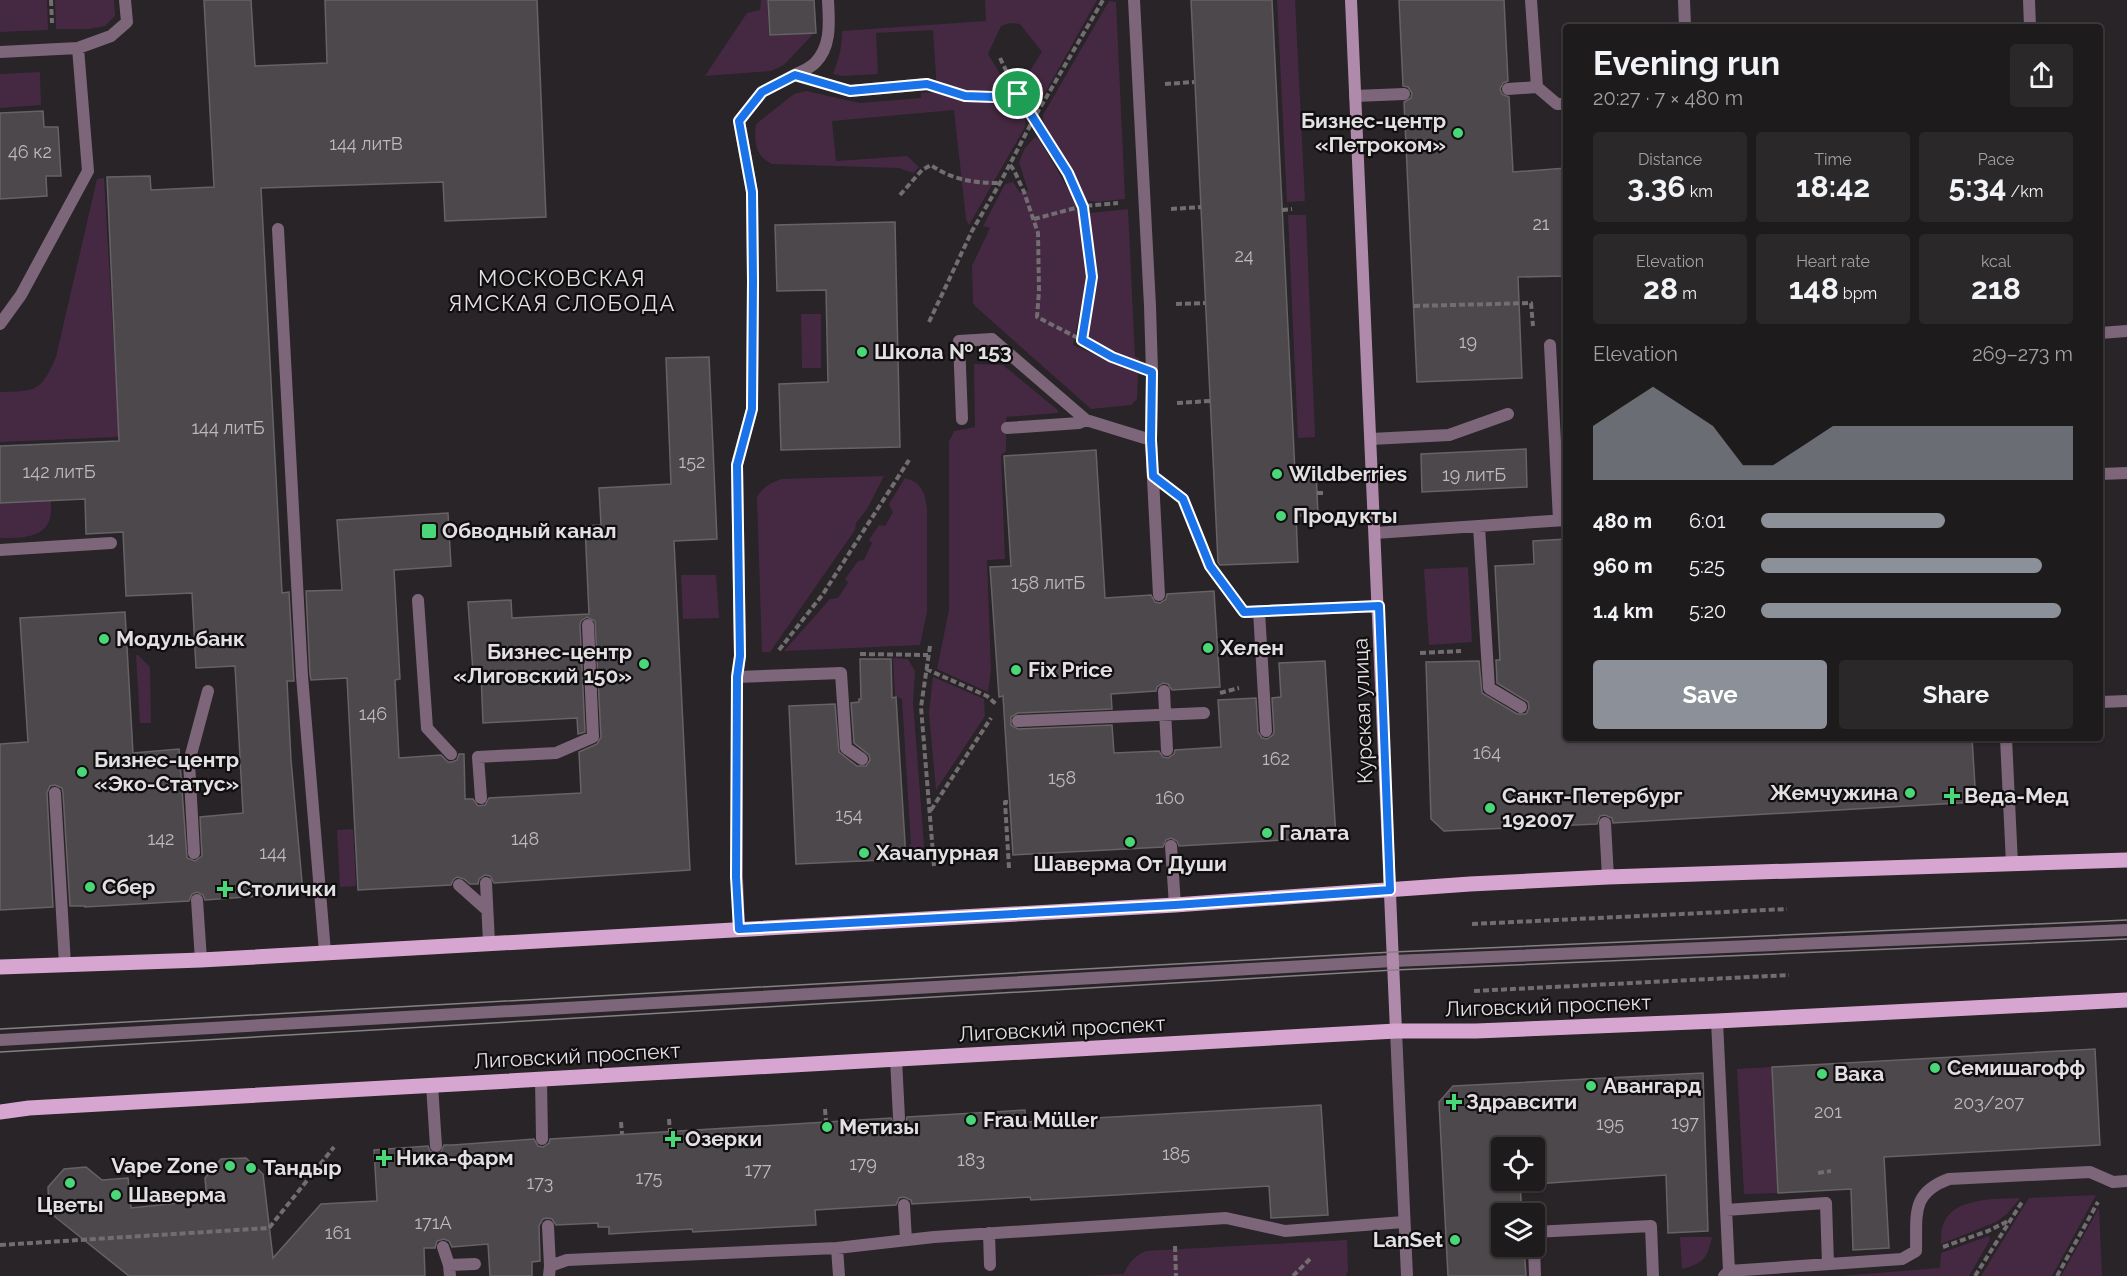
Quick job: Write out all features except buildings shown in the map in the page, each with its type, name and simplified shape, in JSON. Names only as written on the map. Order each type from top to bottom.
[{"type":"main road","points":[[0,968],[201,960],[1175,905],[1608,876],[2127,860]]},
{"type":"main road","name":"Лиговский проспект","points":[[0,1112],[41,1107],[1396,1031],[1476,1031],[1717,1021],[2127,1000]]},
{"type":"street","points":[[0,52],[78,48],[111,36],[127,22],[125,0]]},
{"type":"street","points":[[739,929],[736,877],[737,677],[740,656],[737,465],[752,409],[753,281],[752,192],[739,121],[762,92],[814,64],[824,50],[829,31],[828,0]]},
{"type":"street","points":[[1134,0],[1152,372],[1151,440],[1159,595]]},
{"type":"street","name":"Курская улица","points":[[1351,0],[1407,1276]]},
{"type":"street","points":[[1532,0],[1537,87]]},
{"type":"street","points":[[1684,0],[1685,24]]},
{"type":"street","points":[[2029,0],[2030,24]]},
{"type":"street","points":[[0,324],[21,295],[88,171],[78,48]]},
{"type":"street","points":[[795,75],[850,91],[927,84]]},
{"type":"street","points":[[1508,89],[1537,87],[1557,104],[1563,104]]},
{"type":"street","points":[[1355,96],[1404,94]]},
{"type":"street","points":[[278,229],[302,676],[325,952]]},
{"type":"street","points":[[2103,333],[2127,331]]},
{"type":"street","points":[[962,419],[959,341],[992,339],[1086,420],[1151,440]]},
{"type":"street","points":[[1375,533],[1562,520],[1550,345]]},
{"type":"street","points":[[1371,439],[1449,435],[1508,414]]},
{"type":"street","points":[[1007,428],[1079,423],[1086,420]]},
{"type":"street","points":[[2103,474],[2127,473]]},
{"type":"street","points":[[1153,476],[1183,499],[1210,566],[1244,612],[1379,606]]},
{"type":"street","points":[[1479,526],[1489,688],[1521,707]]},
{"type":"street","points":[[0,550],[111,543]]},
{"type":"street","points":[[418,600],[427,728],[451,754]]},
{"type":"street","points":[[1259,611],[1266,731]]},
{"type":"street","points":[[481,798],[478,757],[556,753],[593,737],[588,624]]},
{"type":"street","points":[[737,677],[842,673],[846,748],[862,759]]},
{"type":"street","points":[[194,853],[189,762],[208,691]]},
{"type":"street","points":[[1164,691],[1167,750]]},
{"type":"street","points":[[2103,702],[2127,701]]},
{"type":"street","points":[[1018,721],[1204,713]]},
{"type":"street","points":[[2006,741],[2012,864]]},
{"type":"street","points":[[55,793],[65,965]]},
{"type":"street","points":[[1605,824],[1608,876]]},
{"type":"street","points":[[1171,846],[1175,905]]},
{"type":"street","points":[[486,883],[489,942]]},
{"type":"street","points":[[459,885],[487,910]]},
{"type":"street","points":[[197,900],[201,960]]},
{"type":"street","points":[[0,1040],[1393,961],[2127,930]]},
{"type":"street","points":[[1717,1021],[1726,1210],[1726,1273],[1902,1259],[1916,1251],[1917,1209],[1924,1193],[1935,1184],[1949,1179],[2090,1172],[2113,1182],[2127,1181]]},
{"type":"street","points":[[896,1059],[899,1118]]},
{"type":"street","points":[[541,1079],[542,1139]]},
{"type":"street","points":[[432,1085],[436,1146]]},
{"type":"street","points":[[1726,1210],[1826,1203],[1828,1264]]},
{"type":"street","points":[[904,1205],[906,1240]]},
{"type":"street","points":[[550,1271],[567,1260],[837,1248],[988,1233],[1226,1218],[1285,1231],[1404,1222]]},
{"type":"street","points":[[548,1226],[550,1271]]},
{"type":"street","points":[[1545,1231],[1651,1226],[1653,1276]]},
{"type":"street","points":[[988,1233],[990,1265]]},
{"type":"street","points":[[443,1247],[449,1271],[475,1264]]},
{"type":"street","points":[[837,1248],[839,1276]]},
{"type":"street","points":[[1534,1257],[1535,1276]]},
{"type":"path","points":[[929,322],[972,231],[1034,118],[1103,0]]},
{"type":"path","points":[[1000,58],[1018,94],[1068,173],[1083,207],[1092,277],[1082,340]]},
{"type":"path","points":[[927,84],[965,96],[993,97],[1018,94]]},
{"type":"path","points":[[900,195],[922,171],[931,165],[944,174],[974,183],[1000,183]]},
{"type":"path","points":[[1010,165],[1024,192],[1038,233],[1037,317],[1112,357],[1152,372]]},
{"type":"path","points":[[1034,219],[1083,207],[1144,201]]},
{"type":"path","points":[[1282,210],[1292,209]]},
{"type":"path","points":[[1413,306],[1531,303],[1532,325],[1550,345]]},
{"type":"path","points":[[764,676],[778,650],[823,594],[909,460]]},
{"type":"path","points":[[1317,493],[1324,493]]},
{"type":"path","points":[[930,646],[921,707],[934,866]]},
{"type":"path","points":[[1420,653],[1487,650]]},
{"type":"path","points":[[842,673],[849,654],[928,655]]},
{"type":"path","points":[[926,669],[987,696],[999,707]]},
{"type":"path","points":[[1204,713],[1220,692],[1263,682]]},
{"type":"path","points":[[930,811],[993,716]]},
{"type":"path","points":[[1009,868],[1005,802],[1010,802]]},
{"type":"path","points":[[1472,924],[1787,909]]},
{"type":"path","points":[[1474,991],[1789,975]]},
{"type":"path","points":[[825,1109],[826,1122]]},
{"type":"path","points":[[669,1119],[670,1131]]},
{"type":"path","points":[[621,1122],[622,1134]]},
{"type":"path","points":[[0,1245],[268,1228],[334,1147]]},
{"type":"path","points":[[1818,1173],[1831,1172]]},
{"type":"path","points":[[1975,1276],[2025,1198],[2034,1174]]},
{"type":"path","points":[[2057,1276],[2100,1199],[2113,1182]]},
{"type":"path","points":[[1916,1251],[1941,1248],[2009,1221]]},
{"type":"shaded area","points":[[0,0],[47,0],[48,30],[0,32]]},
{"type":"shaded area","points":[[55,0],[114,0],[115,16],[105,26],[89,29],[56,29]]},
{"type":"shaded area","points":[[761,0],[767,0],[769,36],[814,33],[784,65],[771,71],[705,76],[747,13],[760,10]]},
{"type":"shaded area","points":[[985,0],[1097,0],[1036,106],[1032,106],[1020,86],[1042,52],[1020,24],[1010,23],[1001,26],[988,54],[1026,117],[1025,127],[969,225],[966,219],[954,110],[832,121],[836,161],[907,156],[919,167],[913,173],[899,168],[772,164],[759,153],[755,137],[756,124],[794,94],[806,91],[860,103],[921,98],[921,93],[937,92],[933,30],[876,33],[878,74],[843,76],[833,74],[840,53],[842,31],[986,21]]},
{"type":"shaded area","points":[[1277,0],[1295,0],[1305,201],[1287,202]]},
{"type":"shaded area","points":[[1109,1],[1116,2],[1125,199],[1096,202],[1086,200],[1067,170],[1053,146],[1044,124],[1043,115]]},
{"type":"shaded area","points":[[40,72],[41,105],[0,108],[0,74]]},
{"type":"shaded area","points":[[1035,137],[1039,139],[1076,203],[1086,256],[1086,282],[1073,345],[1138,373],[1137,399],[1131,405],[1091,409],[973,303],[972,266],[990,228],[983,226],[1005,184],[1013,182],[1020,193],[1028,190],[1019,162],[1025,148]]},
{"type":"shaded area","points":[[104,178],[119,437],[0,442],[0,392],[30,390],[36,387],[46,377],[56,357],[97,179]]},
{"type":"shaded area","points":[[1128,209],[1135,357],[1139,358],[1140,363],[1097,346],[1088,340],[1086,329],[1097,277],[1090,213]]},
{"type":"shaded area","points":[[1288,215],[1306,215],[1315,437],[1298,438]]},
{"type":"shaded area","points":[[801,314],[821,314],[821,368],[802,368]]},
{"type":"shaded area","points":[[974,364],[1003,365],[1059,411],[1006,417],[1006,451],[1001,455],[1005,559],[987,560],[991,670],[988,692],[937,669],[949,610],[949,442],[954,431],[975,427]]},
{"type":"shaded area","points":[[884,476],[867,509],[856,523],[855,530],[770,652],[762,652],[757,497],[759,494],[767,486],[782,479]]},
{"type":"shaded area","points":[[905,478],[922,489],[927,509],[927,612],[920,645],[784,651],[830,599],[838,598],[848,583],[845,579],[858,561],[864,560],[872,543],[869,540],[879,525],[885,526],[893,512],[889,504]]},
{"type":"shaded area","points":[[51,500],[50,519],[43,530],[25,537],[0,538],[0,503]]},
{"type":"shaded area","points":[[1468,567],[1472,642],[1429,645],[1424,569]]},
{"type":"shaded area","points":[[681,575],[716,575],[719,618],[683,619]]},
{"type":"shaded area","points":[[136,655],[150,667],[151,723],[140,723]]},
{"type":"shaded area","points":[[893,658],[908,659],[915,671],[913,702],[924,845],[922,853],[910,854],[902,699],[895,696]]},
{"type":"shaded area","points":[[933,677],[984,699],[985,716],[936,790],[929,713]]},
{"type":"shaded area","points":[[353,829],[356,886],[340,887],[337,830]]},
{"type":"shaded area","points":[[1772,1067],[1778,1193],[1744,1194],[1737,1069]]},
{"type":"shaded area","points":[[2096,1195],[2052,1276],[1981,1276],[2029,1198]]},
{"type":"shaded area","points":[[2020,1198],[2007,1214],[1996,1222],[1941,1244],[1943,1225],[1956,1209],[1976,1201]]},
{"type":"shaded area","points":[[2099,1208],[2102,1276],[2061,1276]]},
{"type":"shaded area","points":[[1989,1236],[1990,1240],[1969,1276],[1840,1276],[1940,1268],[1941,1253]]},
{"type":"shaded area","points":[[1680,1237],[1712,1237],[1703,1259],[1695,1265],[1682,1269]]},
{"type":"shaded area","points":[[1347,1240],[1348,1270],[1346,1276],[1082,1276],[1124,1274],[1132,1260],[1146,1251]]},
{"type":"tram line","points":[[0,1029],[1393,952],[2127,920]]},
{"type":"tram line","points":[[0,1052],[1394,970],[2127,939]]},
{"type":"place","name":"Бизнес-центр «Петроком»","points":[[1458,133]]},
{"type":"place","name":"Школа № 153","points":[[862,352]]},
{"type":"place","name":"Wildberries","points":[[1277,474]]},
{"type":"place","name":"Продукты","points":[[1281,516]]},
{"type":"place","name":"Обводный канал","points":[[429,531]]},
{"type":"place","name":"Модульбанк","points":[[104,639]]},
{"type":"place","name":"Хелен","points":[[1208,648]]},
{"type":"place","name":"Бизнес-центр «Лиговский 150»","points":[[644,664]]},
{"type":"place","name":"Fix Price","points":[[1016,670]]},
{"type":"place","name":"Бизнес-центр «Эко-Статус»","points":[[82,772]]},
{"type":"place","name":"Жемчужина","points":[[1910,793]]},
{"type":"place","name":"Веда-Мед","points":[[1952,796]]},
{"type":"place","name":"Санкт-Петербург 192007","points":[[1490,808]]},
{"type":"place","name":"Галата","points":[[1267,833]]},
{"type":"place","name":"Шаверма От Души","points":[[1130,842]]},
{"type":"place","name":"Хачапурная","points":[[864,853]]},
{"type":"place","name":"Сбер","points":[[90,887]]},
{"type":"place","name":"Столички","points":[[225,889]]},
{"type":"place","name":"Семишагофф","points":[[1935,1068]]},
{"type":"place","name":"Вака","points":[[1822,1074]]},
{"type":"place","name":"Авангард","points":[[1591,1086]]},
{"type":"place","name":"Здравсити","points":[[1454,1102]]},
{"type":"place","name":"Frau Müller","points":[[971,1120]]},
{"type":"place","name":"Метизы","points":[[827,1127]]},
{"type":"place","name":"Озерки","points":[[673,1139]]},
{"type":"place","name":"Ника-фарм","points":[[384,1158]]},
{"type":"place","name":"Vape Zone","points":[[230,1166]]},
{"type":"place","name":"Тандыр","points":[[251,1168]]},
{"type":"place","name":"Цветы","points":[[70,1183]]},
{"type":"place","name":"Шаверма","points":[[116,1195]]},
{"type":"place","name":"LanSet","points":[[1455,1240]]},
{"type":"district","name":"МОСКОВСКАЯ ЯМСКАЯ СЛОБОДА","points":[[562,290]]},
{"type":"route","points":[[795,75],[850,91],[927,84],[965,96],[993,97],[1018,94],[1068,173],[1083,207],[1092,277],[1082,340],[1112,357],[1152,372],[1153,476],[1183,499],[1210,566],[1244,612],[1379,606],[1390,890],[1175,905],[739,929],[736,877],[737,677],[740,656],[737,465],[752,409],[753,281],[752,192],[739,121],[762,92],[795,75]]}]
